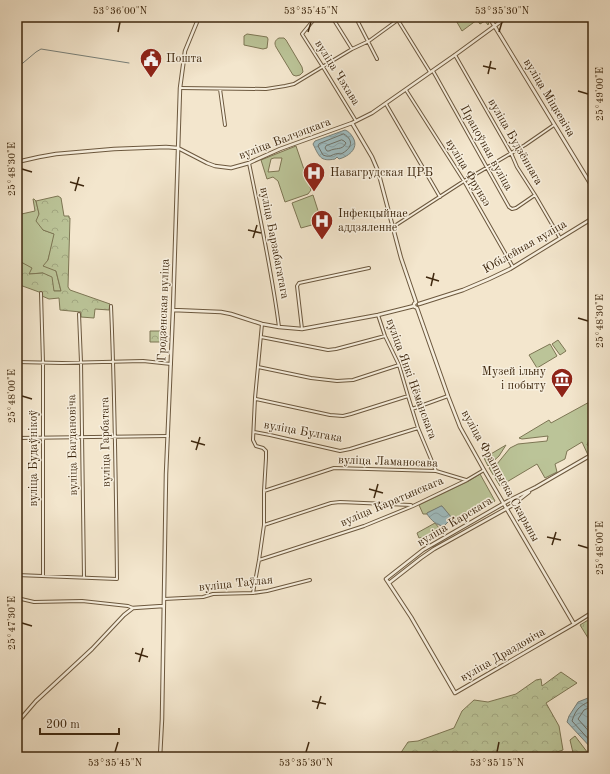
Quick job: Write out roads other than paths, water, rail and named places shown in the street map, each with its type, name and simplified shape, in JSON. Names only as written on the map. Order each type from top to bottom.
[{"type":"street","name":"Гродзенская вуліца","points":[[160,757],[166,474],[174,310],[180,88],[185,51],[199,17]]},
{"type":"street","name":"вуліца Чэхава","points":[[316,17],[302,34],[356,121]]},
{"type":"street","points":[[332,17],[352,49]]},
{"type":"street","name":"Працоўная вуліца","points":[[396,17],[431,71],[509,207],[512,209],[516,208],[535,195]]},
{"type":"street","points":[[180,88],[266,89],[294,84],[352,49],[369,41],[402,17]]},
{"type":"street","name":"вуліца Міцкевіча","points":[[489,17],[593,188]]},
{"type":"street","name":"вуліца Валчэцкага","points":[[17,162],[56,154],[114,149],[166,147],[178,148],[215,166],[231,168],[249,163],[280,149],[352,123],[372,113],[507,17]]},
{"type":"street","points":[[356,18],[377,59]]},
{"type":"street","name":"вуліца Будзённага","points":[[455,55],[511,153],[517,167],[560,238]]},
{"type":"street","points":[[220,89],[225,125]]},
{"type":"street","name":"вуліца Фрунзэ","points":[[406,90],[464,181],[514,267]]},
{"type":"street","points":[[386,104],[440,197]]},
{"type":"street","points":[[174,310],[221,312],[262,324],[302,329],[378,315],[414,306],[417,308],[419,306],[416,302],[401,258],[378,171],[372,156],[352,123]]},
{"type":"street","points":[[393,227],[486,167],[526,145],[554,125]]},
{"type":"street","name":"вуліца Барзабагатага","points":[[249,163],[269,258],[279,327]]},
{"type":"street","name":"Юбілейная вуліца","points":[[419,304],[463,290],[514,267],[593,218]]},
{"type":"street","points":[[302,329],[296,286],[299,283],[369,268]]},
{"type":"street","name":"вуліца Будаўнікоў","points":[[41,293],[43,363],[43,575]]},
{"type":"street","points":[[414,306],[416,302]]},
{"type":"street","name":"вуліца Гарбатага","points":[[84,577],[117,579],[116,436],[111,306]]},
{"type":"street","name":"вуліца Францыска Скарыны","points":[[417,308],[460,427],[574,624]]},
{"type":"street","name":"вуліца Багдановіча","points":[[79,314],[84,577]]},
{"type":"street","name":"вуліца Янкі Нёманскага","points":[[378,315],[385,336],[399,365],[418,428],[436,471]]},
{"type":"street","points":[[253,593],[264,525],[266,451],[264,448],[256,446],[253,440],[255,398],[262,324]]},
{"type":"street","points":[[261,337],[328,350],[385,336]]},
{"type":"street","points":[[17,362],[43,363],[143,361],[171,364]]},
{"type":"street","points":[[258,367],[311,378],[337,381],[353,380],[399,365]]},
{"type":"street","points":[[255,398],[330,415],[342,416],[408,396]]},
{"type":"street","points":[[412,409],[448,396]]},
{"type":"street","name":"вуліца Булгака","points":[[254,432],[270,434],[340,450],[350,449],[418,428]]},
{"type":"street","points":[[17,438],[168,436]]},
{"type":"street","name":"вуліца Карскага","points":[[386,579],[423,550],[593,454]]},
{"type":"street","name":"вуліца Ламаносава","points":[[264,491],[334,468],[436,471],[466,480]]},
{"type":"street","name":"вуліца Каратынскага","points":[[259,560],[364,526],[413,506],[484,470]]},
{"type":"street","name":"вуліца Карскага","points":[[389,583],[434,549],[506,508],[536,487]]},
{"type":"street","points":[[264,525],[331,503],[340,502],[413,506]]},
{"type":"street","points":[[17,575],[84,577]]},
{"type":"street","name":"вуліца Драздовіча","points":[[386,579],[411,617],[455,693],[593,612]]},
{"type":"street","name":"вуліца Таўлая","points":[[163,599],[203,597],[214,594],[253,593],[310,580]]},
{"type":"street","points":[[17,598],[34,602],[82,602],[128,606],[133,608],[163,606]]},
{"type":"street","points":[[17,723],[36,701],[92,649],[124,614],[133,608]]},
{"type":"water","points":[[345,130],[350,133],[354,140],[355,144],[353,150],[347,156],[339,159],[337,157],[330,160],[323,159],[313,144],[315,141]]},
{"type":"water","points":[[441,506],[452,518],[444,526],[434,522],[427,514]]},
{"type":"water","points":[[593,696],[593,750],[567,722],[578,702]]},
{"type":"waterway","points":[[17,68],[41,49],[129,63]]},
{"type":"place","name":"Пошта","points":[[151,78]]},
{"type":"place","name":"Навагрудская ЦРБ","points":[[314,192]]},
{"type":"place","name":"Інфекцыйнае аддзяленне","points":[[322,240]]},
{"type":"place","name":"Музей ільну і побыту","points":[[562,398]]}]
